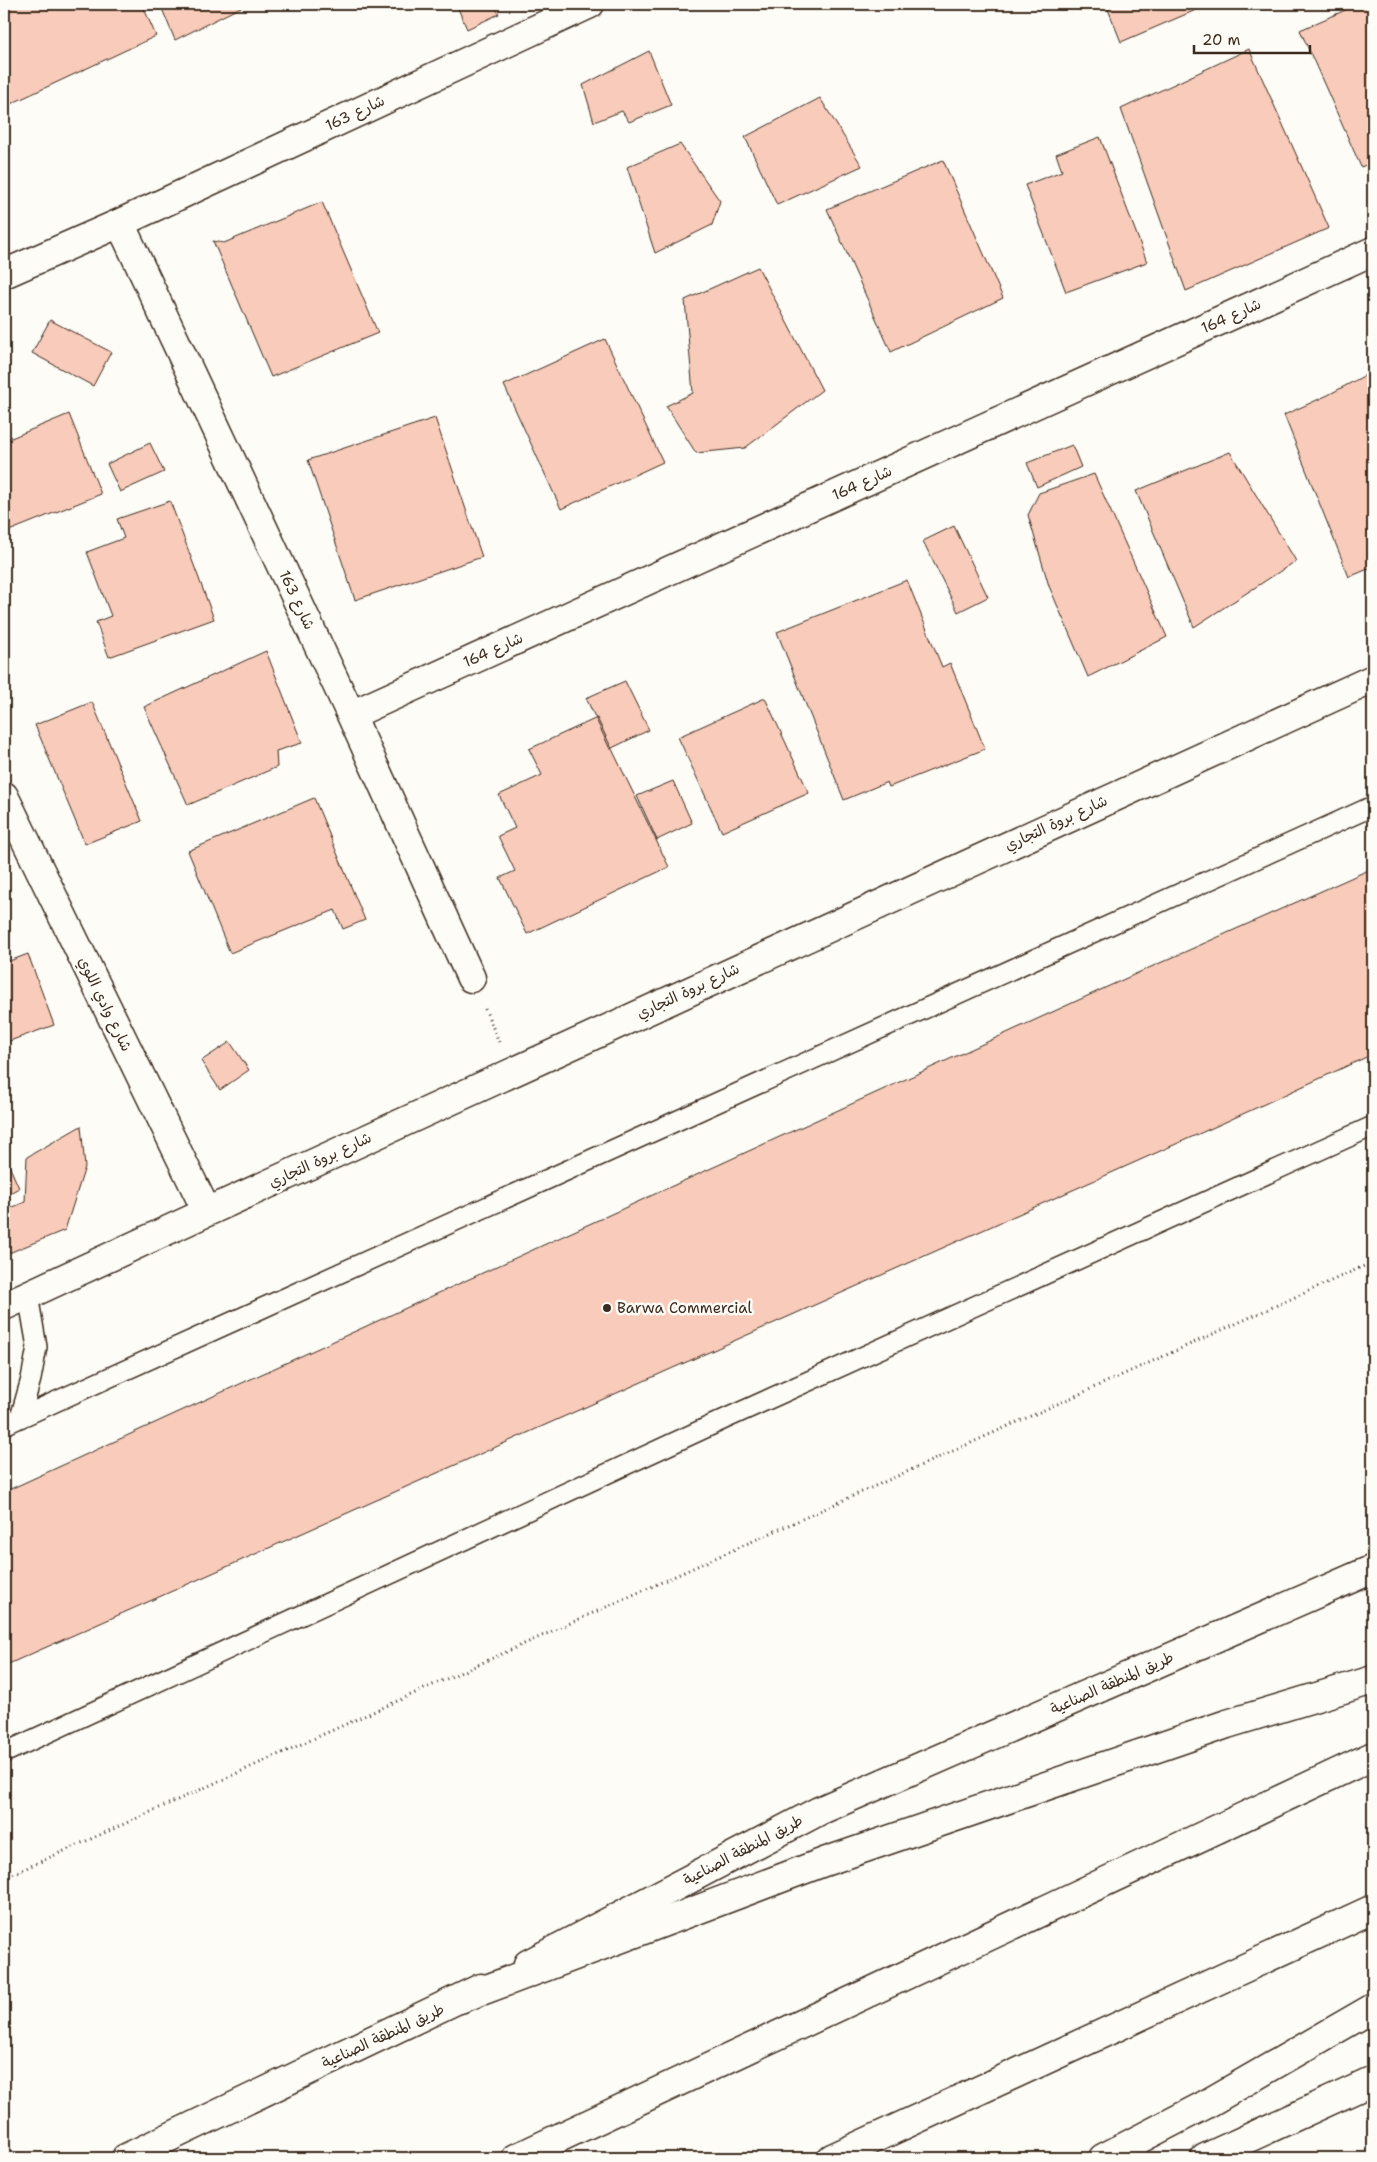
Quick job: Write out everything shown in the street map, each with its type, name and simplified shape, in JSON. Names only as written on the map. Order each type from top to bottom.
[{"type":"main road","name":"شارع 163","points":[[4,274],[120,223],[590,4]]},
{"type":"main road","name":"شارع 163","points":[[120,223],[351,715],[471,978]]},
{"type":"main road","name":"شارع 164","points":[[351,715],[1373,251]]},
{"type":"main road","name":"شارع بروة التجاري","points":[[4,1306],[513,1071],[1373,679]]},
{"type":"main road","name":"شارع وادي اللوي","points":[[4,796],[207,1212]]},
{"type":"main road","name":"طريق المنطقة الصناعية","points":[[126,2158],[460,1999],[819,1811],[1373,1569]]},
{"type":"main road","points":[[460,1999],[824,1862],[1227,1724],[1373,1680]]},
{"type":"main road","points":[[516,2158],[1373,1756]]},
{"type":"main road","points":[[832,2158],[1373,1908]]},
{"type":"main road","points":[[1103,2158],[1203,2106],[1373,2008]]},
{"type":"main road","points":[[1205,2158],[1373,2081]]},
{"type":"lane","points":[[12,1421],[1373,806]]},
{"type":"lane","points":[[4,1753],[727,1418],[1373,1126]]},
{"type":"lane","points":[[12,1421],[31,1380],[37,1346],[28,1296]]},
{"type":"path","points":[[471,978],[513,1071]]},
{"type":"path","points":[[4,1878],[1373,1262]]},
{"type":"building","points":[[4,4],[142,4],[156,36],[4,107]]},
{"type":"building","points":[[160,4],[247,4],[175,40]]},
{"type":"building","points":[[456,4],[494,4],[499,14],[467,29]]},
{"type":"building","points":[[1106,4],[1210,4],[1121,42]]},
{"type":"building","points":[[1359,4],[1373,4],[1373,162],[1361,167],[1300,30]]},
{"type":"building","points":[[1249,49],[1329,228],[1186,291],[1121,109]]},
{"type":"building","points":[[649,51],[671,105],[629,122],[622,111],[594,122],[583,85]]},
{"type":"building","points":[[820,98],[862,166],[777,205],[745,137]]},
{"type":"building","points":[[1100,137],[1147,262],[1066,292],[1025,185],[1062,171],[1056,154]]},
{"type":"building","points":[[680,144],[720,201],[712,225],[655,253],[627,167]]},
{"type":"building","points":[[943,160],[1003,298],[891,352],[827,209]]},
{"type":"building","points":[[322,202],[378,333],[271,377],[213,241],[224,243]]},
{"type":"building","points":[[758,267],[822,390],[745,448],[696,453],[666,406],[693,393],[685,300]]},
{"type":"building","points":[[50,320],[111,352],[93,386],[32,353]]},
{"type":"building","points":[[605,339],[663,462],[561,509],[504,385]]},
{"type":"building","points":[[1373,371],[1373,567],[1349,577],[1284,415],[1328,395]]},
{"type":"building","points":[[69,414],[101,494],[4,533],[4,441]]},
{"type":"building","points":[[435,418],[482,557],[355,600],[308,460]]},
{"type":"building","points":[[150,443],[164,472],[120,492],[107,464]]},
{"type":"building","points":[[1072,445],[1081,467],[1037,487],[1027,463]]},
{"type":"building","points":[[1230,452],[1296,561],[1194,627],[1136,491]]},
{"type":"building","points":[[1094,474],[1167,637],[1088,677],[1049,586],[1028,515],[1039,493]]},
{"type":"building","points":[[170,501],[214,619],[109,657],[96,622],[111,616],[87,552],[124,538],[117,519]]},
{"type":"building","points":[[954,526],[988,597],[958,612],[923,541]]},
{"type":"building","points":[[907,580],[942,667],[950,663],[985,749],[889,787],[887,782],[844,800],[777,632]]},
{"type":"building","points":[[266,651],[302,743],[276,751],[277,767],[188,805],[144,707]]},
{"type":"building","points":[[625,681],[649,730],[610,749],[586,698]]},
{"type":"building","points":[[765,698],[809,793],[722,832],[678,737]]},
{"type":"building","points":[[92,702],[142,821],[85,844],[35,725]]},
{"type":"building","points":[[597,718],[669,867],[527,934],[500,878],[515,871],[498,836],[515,828],[499,795],[542,775],[529,749]]},
{"type":"building","points":[[673,781],[692,823],[657,840],[637,796]]},
{"type":"building","points":[[314,798],[365,920],[343,929],[335,910],[230,953],[188,851]]},
{"type":"building","name":"Barwa Commercial","points":[[1373,868],[1373,1054],[1221,1124],[4,1666],[4,1492],[1142,971]]},
{"type":"building","points":[[28,954],[54,1025],[4,1043],[4,963]]},
{"type":"building","points":[[230,1042],[249,1070],[220,1090],[201,1061]]},
{"type":"building","points":[[81,1126],[85,1167],[65,1230],[4,1255],[4,1211],[25,1202],[27,1157]]},
{"type":"building","points":[[4,1154],[19,1188],[4,1196]]},
{"type":"place","name":"Barwa Commercial","points":[[607,1308]]}]
